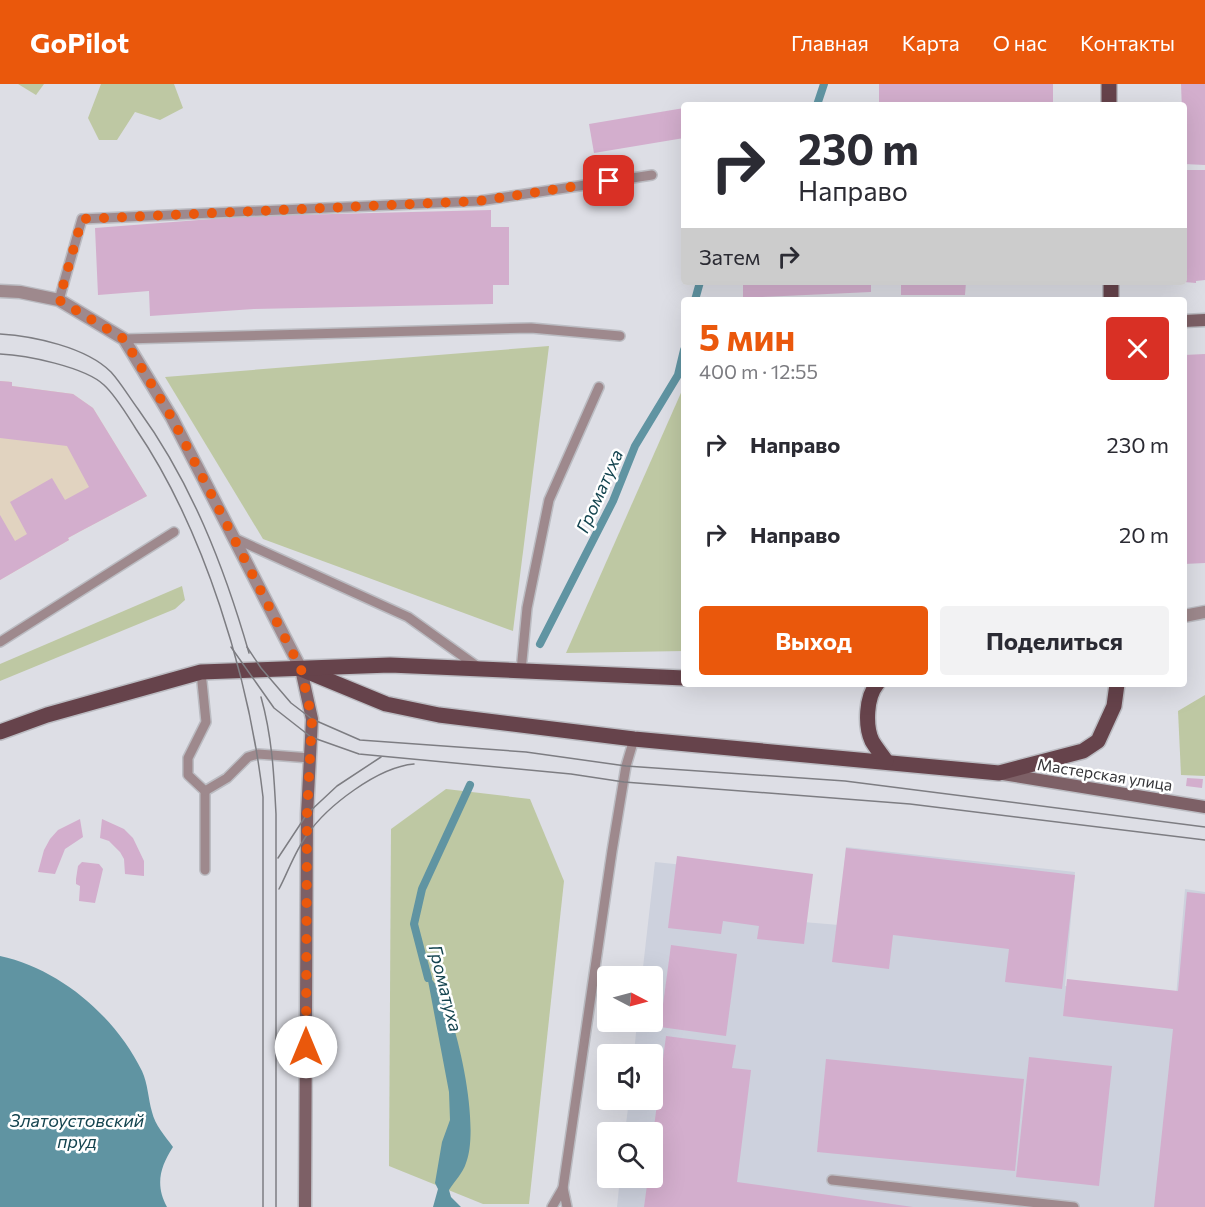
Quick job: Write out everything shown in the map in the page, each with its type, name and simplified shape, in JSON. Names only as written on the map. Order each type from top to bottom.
[{"type":"main road","points":[[1109,84],[1109,102]]},
{"type":"main road","points":[[1187,321],[1205,320]]},
{"type":"main road","points":[[0,732],[57,712],[201,672],[390,664],[681,678]]},
{"type":"main road","points":[[301,669],[386,704],[439,715],[634,739],[999,773],[1083,751],[1098,741],[1114,706],[1117,687]]},
{"type":"main road","points":[[301,669],[312,719],[307,824],[305,1207]]},
{"type":"main road","points":[[876,687],[870,701],[868,720],[872,740],[886,761]]},
{"type":"main road","name":"Мастерская улица","points":[[999,773],[1205,807]]},
{"type":"street","points":[[0,291],[20,292],[59,300],[124,339],[172,418],[301,669]]},
{"type":"street","points":[[1187,615],[1205,612]]},
{"type":"lane","points":[[59,300],[82,219],[479,201],[652,175]]},
{"type":"lane","points":[[124,339],[531,328],[620,336]]},
{"type":"lane","points":[[521,671],[527,608],[549,500],[599,387]]},
{"type":"lane","points":[[0,642],[174,532]]},
{"type":"lane","points":[[234,538],[408,617],[478,667]]},
{"type":"lane","points":[[201,672],[206,722],[188,758],[188,775],[205,791],[205,870]]},
{"type":"lane","points":[[567,1207],[563,1188],[612,851],[626,766],[634,739]]},
{"type":"lane","points":[[205,791],[227,778],[248,757],[258,754],[310,759]]},
{"type":"lane","points":[[832,1180],[1074,1207]]},
{"type":"lane","points":[[552,1207],[563,1188]]},
{"type":"shaded area","points":[[0,381],[12,382],[12,386],[73,394],[93,408],[147,496],[68,538],[69,540],[0,580]]},
{"type":"shaded area","points":[[846,847],[1075,872],[1065,986],[1176,997],[1185,889],[1205,892],[1205,1207],[617,1207],[619,1188],[663,1188],[663,1122],[626,1122],[628,1110],[663,1110],[663,1044],[635,1044],[636,1032],[663,1032],[663,966],[643,966],[655,862],[703,867],[803,922],[839,925]]},
{"type":"green space","points":[[18,84],[44,84],[36,95]]},
{"type":"green space","points":[[101,84],[174,84],[183,108],[160,120],[135,112],[117,140],[99,140],[88,118]]},
{"type":"green space","points":[[549,346],[513,631],[263,539],[165,377]]},
{"type":"green space","points":[[681,393],[681,651],[566,653]]},
{"type":"green space","points":[[182,586],[185,600],[175,609],[0,681],[0,664]]},
{"type":"green space","points":[[1205,695],[1205,776],[1181,775],[1178,711]]},
{"type":"green space","points":[[446,789],[530,799],[564,881],[529,1204],[483,1204],[389,1166],[391,829]]},
{"type":"water","name":"Златоустовский пруд","points":[[0,956],[22,962],[64,984],[101,1014],[131,1051],[144,1076],[153,1117],[173,1147],[162,1169],[160,1184],[167,1207],[0,1207]]},
{"type":"water","points":[[426,970],[441,994],[449,1013],[466,1080],[471,1127],[470,1147],[465,1167],[449,1190],[451,1197],[461,1207],[433,1207],[438,1189],[435,1183],[442,1142],[450,1120],[449,1092]]},
{"type":"building","points":[[879,84],[1053,84],[1053,102],[879,102]]},
{"type":"building","points":[[1181,84],[1205,84],[1205,165],[1187,164],[1187,102],[1182,102]]},
{"type":"building","points":[[681,109],[681,138],[594,153],[589,124]]},
{"type":"building","points":[[1187,170],[1205,170],[1205,280],[1196,281],[1196,283],[1187,282]]},
{"type":"building","points":[[491,210],[491,227],[509,227],[509,285],[493,285],[493,304],[254,309],[150,316],[149,291],[98,295],[95,228],[251,216]]},
{"type":"building","points":[[743,285],[871,285],[871,292],[743,297]]},
{"type":"building","points":[[901,285],[966,285],[965,295],[901,295]]},
{"type":"building","points":[[1205,354],[1205,563],[1187,564],[1187,355]]},
{"type":"building","points":[[0,381],[12,382],[12,386],[73,394],[93,408],[147,496],[68,538],[69,540],[0,580],[0,515],[15,541],[27,534],[10,502],[52,478],[65,500],[89,487],[67,446],[0,438]]},
{"type":"building","points":[[1187,778],[1203,779],[1202,788],[1186,786]]},
{"type":"building","points":[[80,819],[83,837],[65,849],[55,874],[38,872],[44,850],[50,839],[58,830]]},
{"type":"building","points":[[102,819],[124,829],[133,838],[144,861],[144,876],[125,874],[124,859],[120,852],[109,841],[100,838]]},
{"type":"building","points":[[846,848],[1075,875],[1062,989],[1005,982],[1009,949],[893,935],[889,969],[832,962]]},
{"type":"building","points":[[677,856],[813,874],[804,944],[757,939],[759,926],[723,921],[721,934],[668,928]]},
{"type":"building","points":[[82,862],[99,864],[103,869],[95,903],[79,901],[80,886],[76,884],[76,879],[78,866]]},
{"type":"building","points":[[1187,892],[1205,894],[1205,1207],[1154,1207],[1173,1029],[1063,1016],[1067,979],[1178,991]]},
{"type":"building","points":[[671,945],[737,954],[726,1036],[663,1027],[663,1005]]},
{"type":"building","points":[[666,1036],[736,1045],[732,1068],[751,1070],[737,1182],[913,1207],[644,1207],[647,1188],[663,1188],[663,1122],[655,1122],[656,1110],[663,1110],[663,1059]]},
{"type":"building","points":[[1029,1057],[1112,1066],[1099,1186],[1016,1177]]},
{"type":"building","points":[[826,1059],[1024,1079],[1015,1171],[817,1152]]},
{"type":"waterway","name":"Громатуха","points":[[818,102],[824,84]]},
{"type":"waterway","name":"Громатуха","points":[[696,297],[699,285]]},
{"type":"waterway","name":"Громатуха","points":[[540,644],[613,501],[635,446],[678,375],[681,362]]},
{"type":"waterway","name":"Громатуха","points":[[428,978],[414,924],[422,889],[470,785]]},
{"type":"tram line","points":[[0,334],[28,337],[58,344],[88,356],[111,372],[157,437],[190,495],[229,588],[249,653]]},
{"type":"tram line","points":[[0,354],[39,360],[83,373],[104,385],[117,400],[160,469],[183,512],[220,606],[235,654],[247,703],[263,797],[263,1207]]},
{"type":"tram line","points":[[231,647],[274,708],[311,737],[359,754],[571,774],[624,782],[910,804],[1205,840]]},
{"type":"tram line","points":[[247,647],[261,668],[291,703],[312,719],[360,740],[526,752],[626,766],[845,781],[1205,827]]},
{"type":"tram line","points":[[261,697],[270,741],[276,814],[276,1207]]},
{"type":"tram line","points":[[278,858],[307,814],[337,786],[381,757]]},
{"type":"tram line","points":[[279,889],[303,841],[327,812],[370,780],[385,772],[414,764]]},
{"type":"route","points":[[306,1047],[307,814],[312,719],[301,669],[172,418],[124,339],[59,300],[82,219],[479,201],[609,181]]}]
